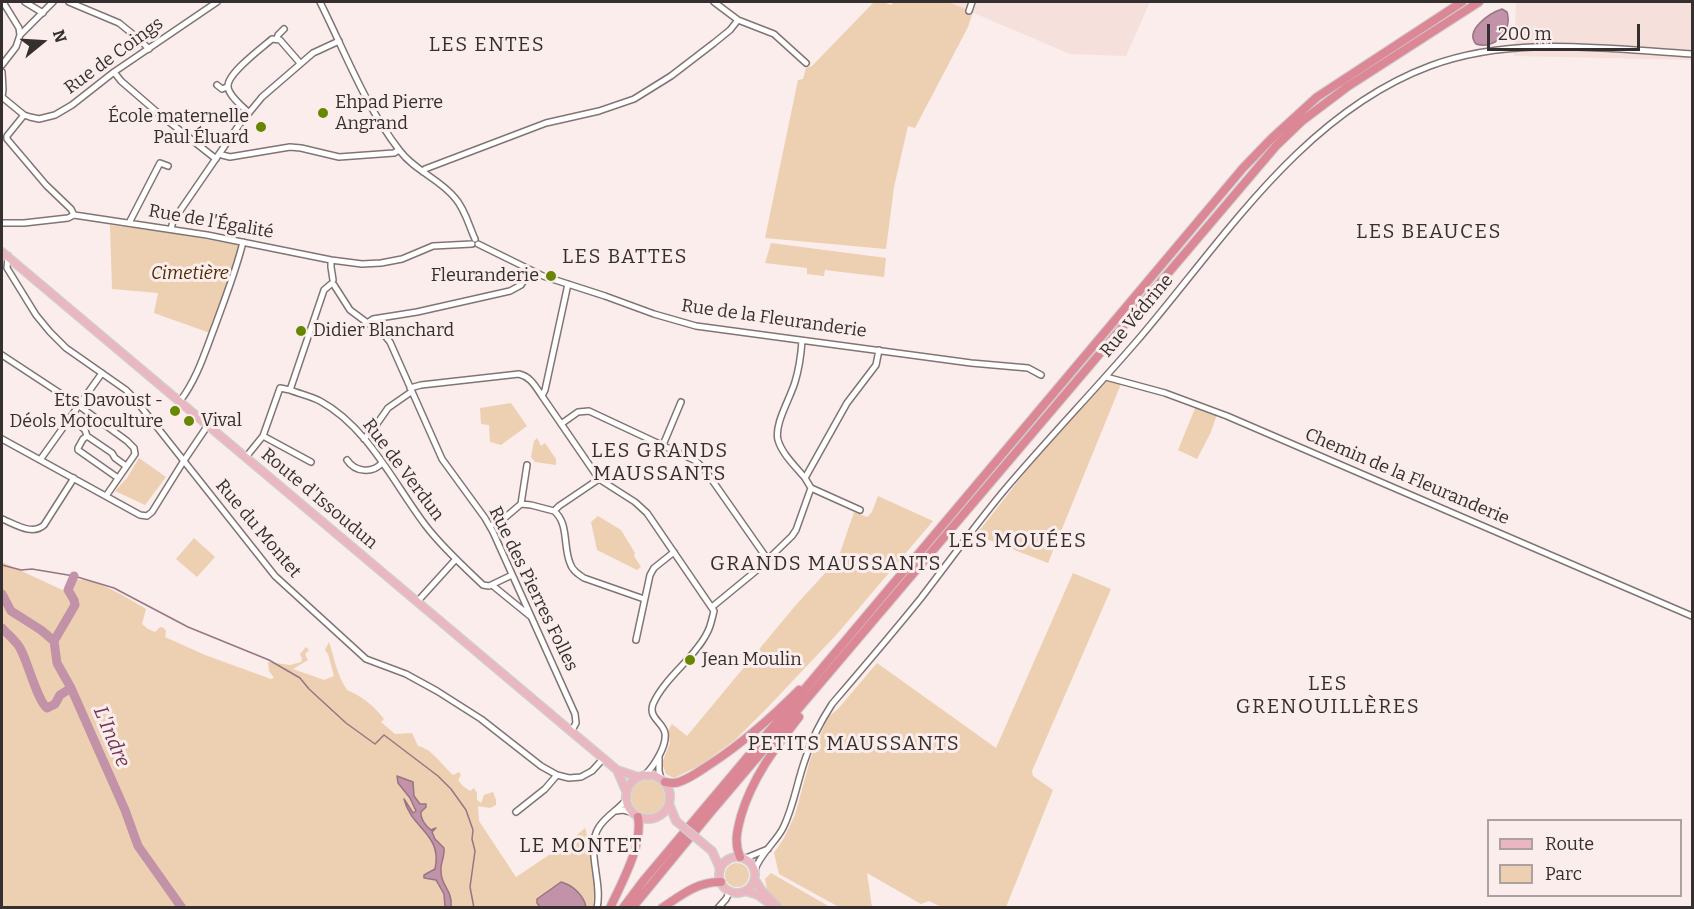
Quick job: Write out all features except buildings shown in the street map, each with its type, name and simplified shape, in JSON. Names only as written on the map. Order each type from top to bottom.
[{"type":"highway","points":[[623,908],[644,880],[1244,168],[1271,139],[1317,97],[1462,2]]},
{"type":"highway","points":[[632,908],[1276,146],[1302,121],[1347,87],[1479,2]]},
{"type":"highway","points":[[663,781],[678,782],[696,774],[745,739],[771,717],[835,648],[849,637]]},
{"type":"highway","points":[[739,857],[736,843],[737,832],[759,772],[819,686]]},
{"type":"highway","points":[[610,908],[622,882],[640,829],[635,814]]},
{"type":"highway","points":[[662,908],[688,890],[710,882],[721,882]]},
{"type":"main road","name":"Route d'Issoudun","points":[[5,254],[603,759],[615,768],[642,776]]},
{"type":"main road","name":"Route d'Issoudun","points":[[615,768],[626,790]]},
{"type":"main road","points":[[654,775],[663,781],[669,789],[670,797],[669,804],[662,814],[648,819],[635,814],[626,800],[626,790],[631,782],[642,776],[654,775]]},
{"type":"main road","points":[[669,804],[676,821],[712,851],[720,870],[721,882],[730,891],[745,891],[753,885],[755,870],[752,864],[739,857],[712,851]]},
{"type":"main road","points":[[657,817],[676,821]]},
{"type":"main road","points":[[720,870],[722,865],[739,857]]},
{"type":"main road","points":[[755,880],[777,908]]},
{"type":"main road","points":[[745,891],[777,908]]},
{"type":"street","points":[[25,2],[43,13]]},
{"type":"street","points":[[20,35],[53,2]]},
{"type":"street","points":[[69,2],[119,23],[149,49]]},
{"type":"street","name":"Rue de Coings","points":[[24,114],[39,119],[55,115],[217,2]]},
{"type":"street","points":[[320,2],[376,116],[407,160],[456,198],[475,242]]},
{"type":"street","points":[[714,2],[738,20],[774,34],[806,63]]},
{"type":"street","points":[[969,11],[972,2]]},
{"type":"street","points":[[2,64],[16,47],[20,35],[19,28],[3,6]]},
{"type":"street","points":[[423,172],[425,169],[546,123],[599,111],[634,99],[714,44],[738,20]]},
{"type":"street","points":[[277,39],[284,29]]},
{"type":"street","points":[[248,112],[229,92],[228,81],[248,58],[272,39],[277,39],[300,63]]},
{"type":"street","points":[[171,229],[173,222],[248,112],[300,63],[313,53],[339,41]]},
{"type":"street","name":"Rue Védrine","points":[[755,870],[756,865],[783,829],[810,747],[832,704],[921,598],[1002,493],[1106,377],[1227,230],[1287,165],[1335,120],[1379,90],[1403,77],[1431,65],[1484,52],[1551,46],[1692,54]]},
{"type":"street","points":[[2,72],[2,97],[24,114],[7,139],[74,215]]},
{"type":"street","points":[[114,72],[121,81],[158,113],[216,159]]},
{"type":"street","points":[[217,85],[222,89],[228,87]]},
{"type":"street","points":[[220,153],[230,157],[286,147],[339,157],[394,153],[399,150]]},
{"type":"street","points":[[129,223],[160,163],[168,166]]},
{"type":"street","name":"Rue de l'Égalité","points":[[2,223],[24,223],[68,218],[74,215],[171,229],[362,264],[402,259],[431,246],[475,242]]},
{"type":"street","points":[[180,401],[198,371],[228,291],[243,242]]},
{"type":"street","name":"Rue de la Fleuranderie","points":[[475,242],[530,271],[654,314],[696,326],[971,363],[1028,368],[1041,375]]},
{"type":"street","name":"Rue du Montet","points":[[5,254],[7,268],[36,315],[66,348],[134,398],[275,576],[366,659],[406,674],[437,691],[481,719],[557,775]]},
{"type":"street","name":"Rue des Pierres Folles","points":[[331,260],[333,283],[350,310],[390,342],[442,459],[490,526],[576,717],[576,723],[571,732]]},
{"type":"street","points":[[368,323],[373,319],[417,312],[510,291],[521,285],[530,271]]},
{"type":"street","points":[[246,457],[263,436],[280,388],[290,390],[324,290],[333,283]]},
{"type":"street","points":[[542,396],[567,284]]},
{"type":"street","points":[[802,341],[797,375],[779,423],[778,442],[811,488],[860,510]]},
{"type":"street","points":[[805,478],[847,402],[876,365],[879,350]]},
{"type":"street","points":[[2,355],[78,405],[134,448],[135,454],[106,496]]},
{"type":"street","points":[[40,460],[102,373]]},
{"type":"street","points":[[364,439],[388,408],[410,390],[422,385],[519,374],[526,376],[599,479],[635,502],[647,513],[713,608]]},
{"type":"street","name":"Chemin de la Fleuranderie","points":[[1106,377],[1165,393],[1227,416],[1692,616]]},
{"type":"street","name":"Rue de Verdun","points":[[290,390],[326,405],[352,427],[382,463],[426,526],[456,559],[484,586],[492,585],[532,618]]},
{"type":"street","points":[[663,445],[681,402]]},
{"type":"street","points":[[561,424],[578,412],[589,411],[692,459],[702,466],[768,560]]},
{"type":"street","points":[[70,417],[85,430],[87,436],[126,466]]},
{"type":"street","points":[[2,440],[140,515],[147,516],[152,512],[208,425]]},
{"type":"street","points":[[87,436],[78,450],[118,478]]},
{"type":"street","points":[[263,436],[311,462]]},
{"type":"street","points":[[346,460],[352,466],[366,471],[376,469],[382,463]]},
{"type":"street","points":[[490,526],[504,519],[521,504],[527,465]]},
{"type":"street","points":[[2,519],[32,531],[40,529],[74,478]]},
{"type":"street","points":[[554,511],[599,479]]},
{"type":"street","points":[[642,776],[653,766],[664,744],[664,729],[653,714],[653,705],[706,634],[713,608],[768,560],[796,530],[811,488]]},
{"type":"street","points":[[521,504],[554,511],[561,518],[570,563],[576,572],[584,578],[644,598]]},
{"type":"street","points":[[636,640],[650,575],[654,568],[675,552]]},
{"type":"street","points":[[417,602],[456,559]]},
{"type":"street","points":[[492,585],[512,575]]},
{"type":"street","points":[[659,755],[658,768],[663,781]]},
{"type":"street","points":[[516,812],[545,789],[557,775],[569,778],[581,777],[589,773],[603,759]]},
{"type":"street","points":[[597,908],[599,893],[594,839],[599,826],[626,800]]},
{"type":"street","points":[[612,813],[620,810],[635,814]]},
{"type":"street","points":[[739,857],[768,849]]},
{"type":"street","points":[[718,908],[730,891]]},
{"type":"shaded area","points":[[948,2],[1150,2],[1126,56],[1070,54]]},
{"type":"shaded area","points":[[1516,2],[1692,2],[1692,60],[1514,56]]},
{"type":"shaded area","points":[[1502,9],[1507,12],[1508,19],[1505,32],[1496,42],[1476,44],[1473,33],[1476,28],[1485,18]]},
{"type":"shaded area","points":[[397,776],[413,782],[414,796],[420,804],[426,804],[421,812],[422,820],[431,830],[436,828],[432,832],[444,848],[441,868],[451,907],[445,907],[444,894],[436,880],[424,878],[424,875],[435,869],[435,848],[431,839],[408,809],[404,799],[413,813],[416,811],[410,798],[398,783]]},
{"type":"shaded area","points":[[561,882],[577,892],[586,907],[540,907],[537,899]]},
{"type":"green space","points":[[874,2],[891,5],[894,2],[948,2],[973,12],[968,27],[915,128],[908,126],[894,187],[886,249],[765,238],[798,80],[803,79],[806,68],[812,66]]},
{"type":"green space","name":"Cimetière","points":[[110,225],[237,245],[239,249],[210,333],[154,313],[158,293],[112,289]]},
{"type":"green space","points":[[771,243],[886,258],[884,277],[825,270],[824,276],[807,274],[807,268],[765,263]]},
{"type":"green space","points":[[1107,380],[1121,384],[1048,563],[976,535],[1026,471]]},
{"type":"green space","points":[[511,403],[527,426],[501,445],[490,442],[489,425],[481,424],[480,408]]},
{"type":"green space","points":[[1196,406],[1217,414],[1211,432],[1197,459],[1178,450]]},
{"type":"green space","points":[[537,438],[541,446],[545,443],[556,459],[556,465],[535,462],[531,457],[534,441]]},
{"type":"green space","points":[[139,458],[166,477],[145,505],[115,491],[127,478]]},
{"type":"green space","points":[[878,496],[933,521],[837,634],[735,740],[699,766],[674,778],[666,774],[662,763],[670,743],[668,731],[672,724],[687,736],[795,606],[838,559],[854,512],[867,517],[872,512]]},
{"type":"green space","points":[[598,516],[621,530],[641,567],[637,570],[597,550],[591,522]]},
{"type":"green space","points":[[194,538],[215,557],[197,577],[176,559]]},
{"type":"green space","points":[[2,562],[71,594],[75,580],[102,585],[146,609],[142,624],[148,629],[155,632],[160,627],[164,628],[165,637],[205,655],[271,679],[274,678],[269,671],[268,662],[290,665],[301,662],[300,654],[306,647],[309,650],[305,654],[308,660],[293,669],[324,680],[334,676],[325,650],[329,642],[343,684],[347,690],[372,706],[384,719],[381,722],[395,734],[412,733],[418,746],[432,754],[453,775],[459,772],[461,775],[458,780],[470,791],[474,788],[477,800],[481,803],[484,795],[493,792],[496,805],[490,808],[478,806],[479,821],[516,877],[570,841],[585,828],[593,867],[593,907],[2,907]]},
{"type":"green space","points":[[1073,573],[1111,589],[1032,771],[1033,776],[1053,790],[1006,907],[941,907],[929,901],[921,904],[867,873],[872,907],[839,907],[779,874],[774,853],[795,815],[810,760],[828,717],[838,709],[877,663],[996,748]]},
{"type":"green space","points":[[648,780],[660,785],[665,797],[660,809],[648,814],[636,809],[631,797],[636,785]]},
{"type":"green space","points":[[737,863],[746,866],[749,875],[746,884],[737,887],[728,884],[725,875],[728,866]]},
{"type":"green space","points":[[771,873],[830,907],[785,907],[767,890],[765,879]]},
{"type":"waterway","points":[[2,565],[21,570],[32,569],[74,576],[114,588],[188,627],[269,660],[300,678],[346,723],[375,744],[384,735],[438,776],[466,810],[473,830],[472,839],[475,851],[470,887],[474,908]]},
{"type":"waterway","name":"L'Indre","points":[[74,576],[68,590],[75,605],[54,641],[57,663],[71,688],[125,810],[138,846],[182,908]]},
{"type":"waterway","points":[[2,594],[11,611],[54,641]]},
{"type":"waterway","name":"L'Indre","points":[[2,628],[19,647],[40,698],[47,708],[55,704],[60,695],[71,688]]},
{"type":"place","name":"Ehpad Pierre Angrand","points":[[323,113]]},
{"type":"place","name":"École maternelle Paul Éluard","points":[[261,127]]},
{"type":"place","name":"Fleuranderie","points":[[551,276]]},
{"type":"place","name":"Didier Blanchard","points":[[301,331]]},
{"type":"place","name":"Ets Davoust - Déols Motoculture","points":[[175,411]]},
{"type":"place","name":"Vival","points":[[189,421]]},
{"type":"place","name":"Jean Moulin","points":[[690,660]]},
{"type":"district","name":"LES ENTES","points":[[487,45]]},
{"type":"district","name":"LES BEAUCES","points":[[1429,232]]},
{"type":"district","name":"LES BATTES","points":[[625,257]]},
{"type":"district","name":"LES GRANDS MAUSSANTS","points":[[660,462]]},
{"type":"district","name":"LES MOUÉES","points":[[1018,541]]},
{"type":"district","name":"GRANDS MAUSSANTS","points":[[826,564]]},
{"type":"district","name":"LES GRENOUILLÈRES","points":[[1328,696]]},
{"type":"district","name":"PETITS MAUSSANTS","points":[[854,744]]},
{"type":"district","name":"LE MONTET","points":[[581,846]]}]
